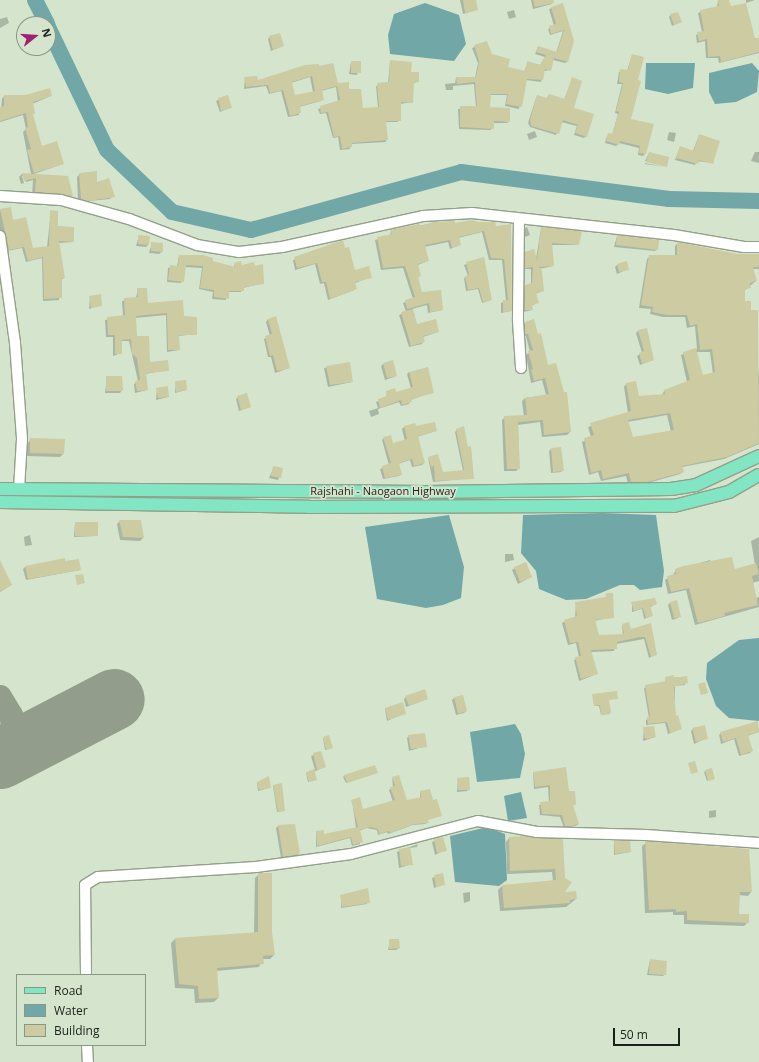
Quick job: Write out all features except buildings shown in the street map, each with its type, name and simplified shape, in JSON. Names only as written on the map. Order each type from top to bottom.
[{"type":"main road","name":"Rajshahi - Naogaon Highway","points":[[0,489],[426,492],[671,489],[709,480],[759,456]]},
{"type":"main road","name":"Rajshahi - Naogaon Highway","points":[[0,502],[309,507],[674,506],[728,492],[759,475]]},
{"type":"main road","points":[[49,503],[50,489]]},
{"type":"street","points":[[0,196],[61,200],[129,219],[197,245],[239,252],[282,247],[423,216],[472,213],[759,247]]},
{"type":"street","points":[[519,219],[518,321],[521,368]]},
{"type":"street","points":[[0,236],[15,344],[22,439],[19,489]]},
{"type":"street","points":[[86,974],[85,885],[98,877],[256,868],[351,854],[478,821],[537,832],[646,835],[759,843]]},
{"type":"street","points":[[87,1046],[88,1062]]},
{"type":"water","points":[[425,3],[459,15],[466,44],[454,61],[390,54],[388,35],[394,14]]},
{"type":"water","points":[[646,63],[695,63],[693,88],[668,94],[645,89]]},
{"type":"water","points":[[752,63],[759,71],[757,92],[736,102],[715,104],[709,92],[709,73]]},
{"type":"water","points":[[602,513],[656,515],[664,571],[662,587],[640,590],[634,585],[620,585],[586,599],[566,600],[539,589],[536,571],[521,553],[523,515]]},
{"type":"water","points":[[449,515],[464,567],[461,598],[443,605],[426,608],[377,599],[365,527]]},
{"type":"water","points":[[759,638],[759,721],[729,718],[716,706],[706,679],[707,663],[739,640]]},
{"type":"water","points":[[515,724],[521,734],[525,754],[520,778],[477,782],[470,732]]},
{"type":"water","points":[[521,792],[527,818],[508,821],[504,796]]},
{"type":"water","points":[[487,827],[505,834],[507,880],[499,886],[455,882],[450,836]]},
{"type":"waterway","points":[[35,0],[43,16]]},
{"type":"waterway","points":[[56,44],[107,150],[172,212],[251,230],[461,172],[669,199],[759,201]]},
{"type":"taxiway","points":[[0,697],[11,715],[15,734],[11,752]]},
{"type":"runway","points":[[0,758],[114,699]]}]
